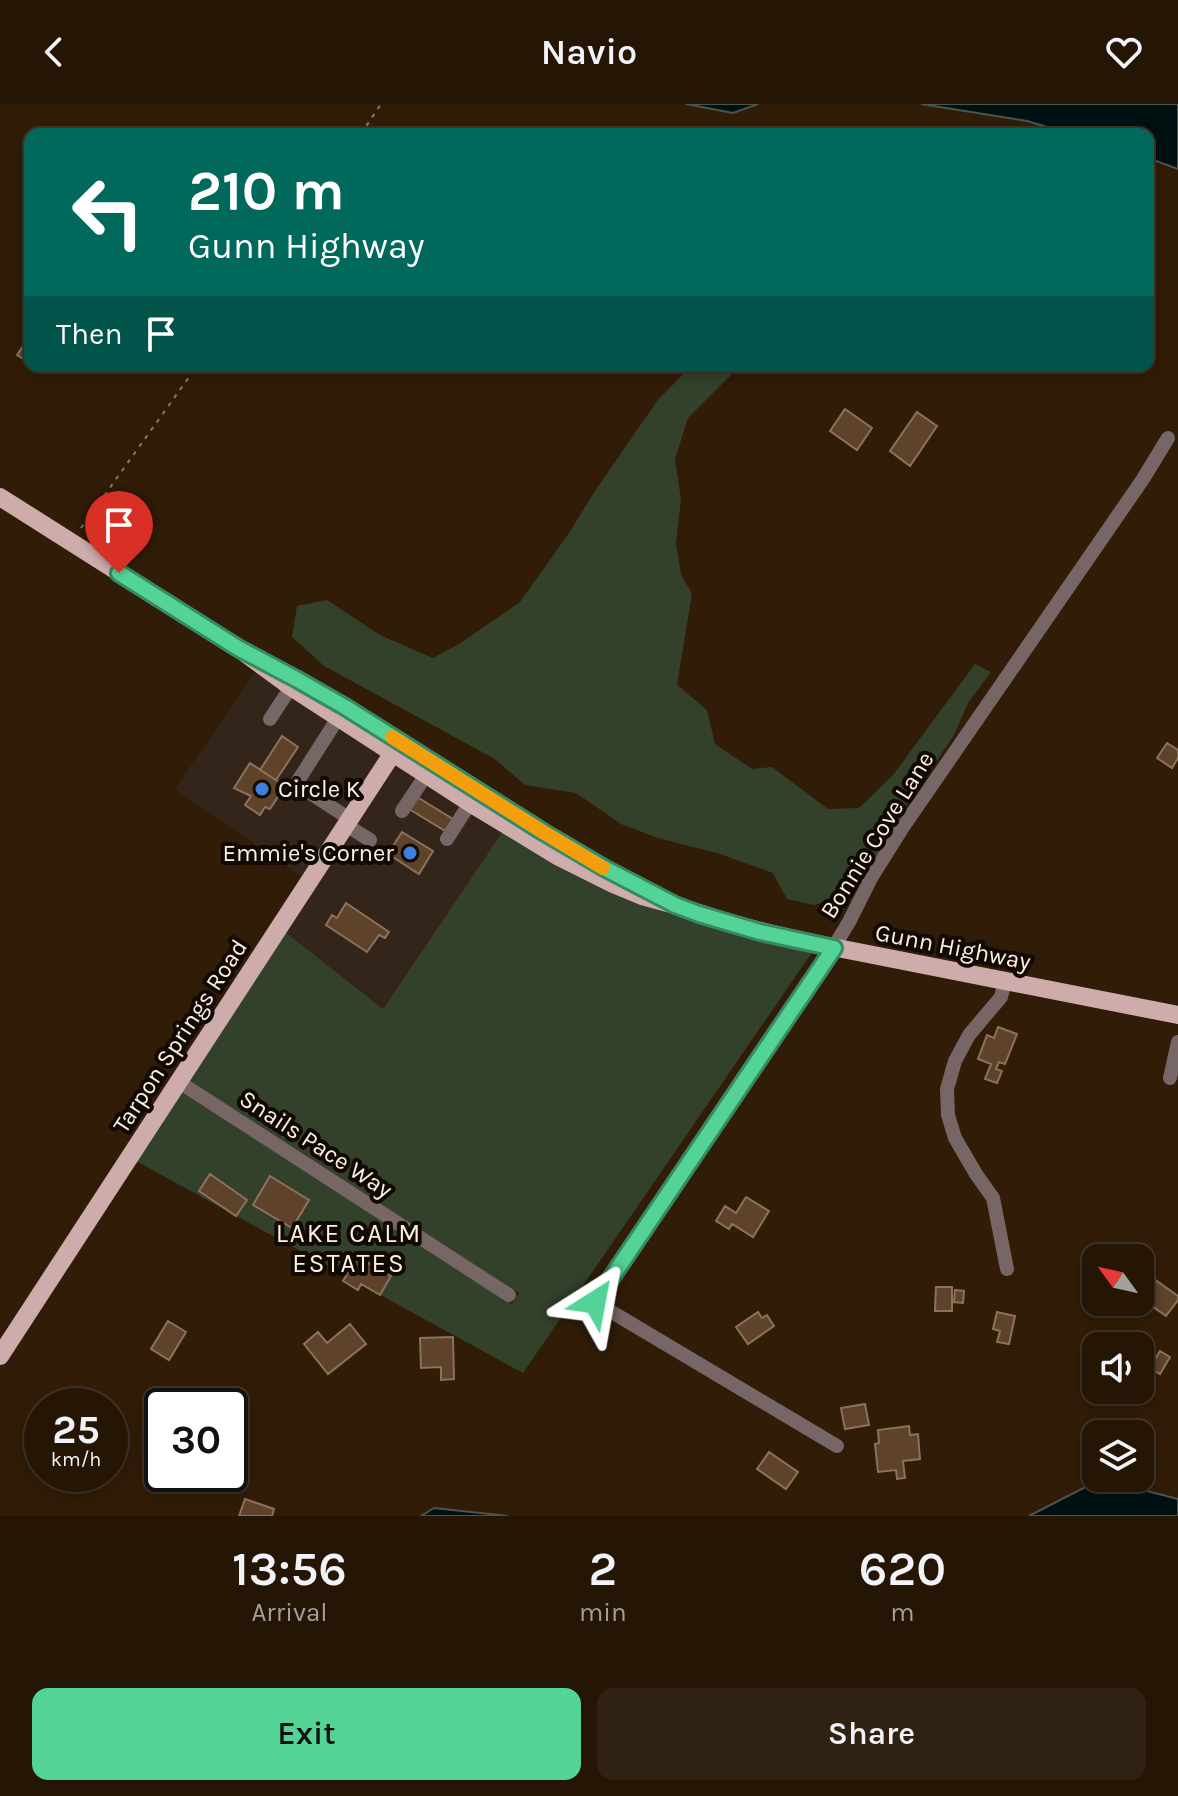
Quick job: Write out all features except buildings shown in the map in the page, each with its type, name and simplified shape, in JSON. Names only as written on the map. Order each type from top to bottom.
[{"type":"main road","name":"Gunn Highway","points":[[0,497],[238,648],[338,718],[675,905]]},
{"type":"main road","name":"Gunn Highway","points":[[238,648],[296,679],[396,748],[426,775],[470,803],[587,872],[642,896],[729,923],[834,948],[1178,1015]]},
{"type":"main road","name":"Tarpon Springs Road","points":[[0,1356],[396,748]]},
{"type":"street","name":"Bonnie Cove Lane","points":[[837,1446],[595,1302],[834,948],[871,878],[903,827],[1168,438]]},
{"type":"street","points":[[270,719],[291,687]]},
{"type":"street","points":[[338,718],[296,784],[370,840]]},
{"type":"street","points":[[402,811],[426,775]]},
{"type":"street","points":[[447,839],[470,803]]},
{"type":"street","points":[[1005,981],[1001,997],[969,1035],[955,1061],[947,1089],[948,1115],[955,1138],[993,1198],[1007,1269]]},
{"type":"street","points":[[1170,1078],[1178,1042]]},
{"type":"street","name":"Snails Pace Way","points":[[179,1082],[509,1295]]},
{"type":"path","points":[[365,128],[381,104]]},
{"type":"path","points":[[72,542],[87,516],[193,372]]},
{"type":"shaded area","points":[[686,104],[758,104],[733,113]]},
{"type":"shaded area","points":[[921,104],[1178,104],[1178,169],[1154,160],[1154,128],[1051,128],[1027,121]]},
{"type":"shaded area","points":[[256,670],[382,755],[294,891],[301,876],[175,789]]},
{"type":"shaded area","points":[[395,763],[503,831],[383,1009],[285,933]]},
{"type":"shaded area","points":[[1082,1489],[1082,1492],[1151,1492],[1178,1499],[1178,1516],[1029,1516]]},
{"type":"shaded area","points":[[434,1508],[508,1516],[421,1516]]},
{"type":"green space","points":[[685,372],[733,372],[688,418],[675,459],[681,499],[676,543],[681,574],[692,594],[677,685],[707,710],[715,744],[752,769],[772,767],[828,809],[859,808],[893,775],[975,664],[991,672],[968,703],[954,735],[904,809],[879,865],[841,896],[814,905],[787,899],[773,873],[621,824],[576,793],[525,785],[495,759],[324,666],[292,637],[297,606],[327,600],[380,635],[433,658],[459,644],[520,602],[657,401]]},
{"type":"green space","points":[[503,831],[531,848],[813,951],[523,1373],[136,1161],[181,1092],[512,1304],[519,1293],[189,1080],[285,932],[383,1009]]},
{"type":"slow traffic","points":[[392,737],[603,868]]},
{"type":"place","name":"Circle K","points":[[262,789]]},
{"type":"place","name":"Emmie's Corner","points":[[410,853]]},
{"type":"district","name":"LAKE CALM ESTATES","points":[[349,1248]]},
{"type":"route","points":[[119,573],[238,648],[345,707],[604,868],[699,914],[760,932],[834,948],[595,1302]]}]
